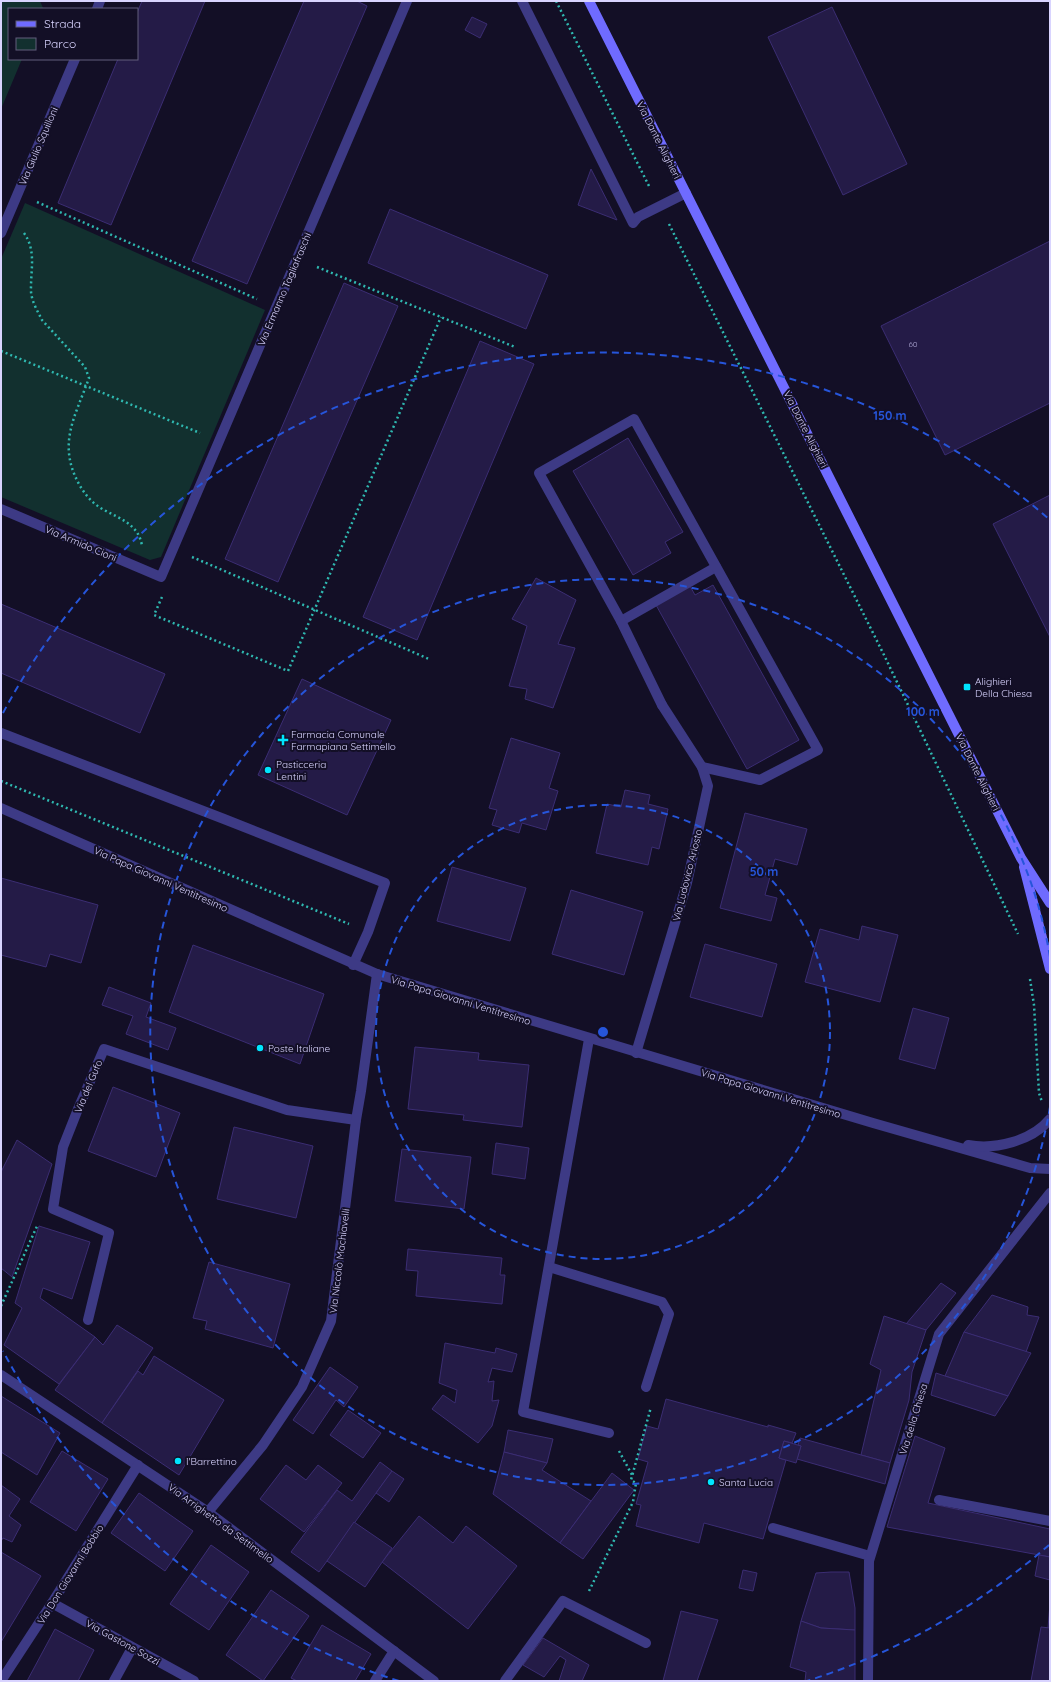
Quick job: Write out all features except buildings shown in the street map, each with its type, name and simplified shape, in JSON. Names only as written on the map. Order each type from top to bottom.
[{"type":"main road","name":"Via Dante Alighieri","points":[[589,1],[1021,858],[1050,903]]},
{"type":"main road","name":"Via Dante Alighieri","points":[[1021,858],[1050,969]]},
{"type":"street","name":"Via Ermanno Tagliafraschi","points":[[161,577],[407,1]]},
{"type":"street","points":[[522,1],[632,222],[638,217],[686,193]]},
{"type":"street","name":"Via Giulio Squilloni","points":[[1,233],[75,60]]},
{"type":"street","name":"Via Ludovico Ariosto","points":[[636,1053],[687,883],[708,786],[702,767],[662,705],[621,622],[539,473],[634,420],[716,567]]},
{"type":"street","name":"Via Armido Cioni","points":[[1,509],[161,577]]},
{"type":"street","points":[[621,622],[716,567],[818,750],[760,780],[702,767]]},
{"type":"street","points":[[1,733],[224,818],[385,882],[368,932],[353,965]]},
{"type":"street","name":"Via Papa Giovanni Ventitresimo","points":[[1,808],[353,965],[378,974],[636,1053],[1050,1174]]},
{"type":"street","name":"Via Niccolò Machiavelli","points":[[208,1512],[263,1445],[302,1387],[331,1321],[356,1120],[378,974]]},
{"type":"street","points":[[589,1039],[523,1412],[609,1433]]},
{"type":"street","name":"Via del Gufo","points":[[88,1320],[110,1233],[53,1209],[63,1147],[104,1049],[287,1110],[356,1120]]},
{"type":"street","name":"Via Papa Giovanni Ventitresimo","points":[[940,1141],[976,1147],[1010,1143],[1037,1130],[1049,1120]]},
{"type":"street","name":"Via Papa Giovanni Ventitresimo","points":[[1030,1168],[1050,1169]]},
{"type":"street","name":"Via della Chiesa","points":[[868,1681],[870,1556],[939,1334],[1050,1193]]},
{"type":"street","points":[[549,1267],[662,1302],[669,1314],[646,1387]]},
{"type":"street","name":"Via Arrighetto da Settimello","points":[[1,1375],[208,1512],[434,1681]]},
{"type":"street","name":"Via Don Giovanni Bobbio","points":[[1,1681],[52,1603],[138,1465]]},
{"type":"street","points":[[939,1500],[1050,1521]]},
{"type":"street","points":[[773,1528],[870,1556]]},
{"type":"street","points":[[505,1681],[563,1601],[646,1643]]},
{"type":"street","name":"Via Gastone Sozzi","points":[[52,1603],[194,1681]]},
{"type":"street","points":[[114,1681],[132,1648]]},
{"type":"street","points":[[375,1681],[394,1651]]},
{"type":"path","points":[[556,1],[884,654],[1019,938]]},
{"type":"path","points":[[18,194],[276,307]]},
{"type":"path","points":[[9,215],[21,229],[31,245],[33,264],[31,288],[37,311],[46,324],[85,367],[89,378],[69,435],[68,448],[71,465],[84,494],[102,509],[131,525],[138,532],[141,540],[145,570]]},
{"type":"path","points":[[297,259],[515,347]]},
{"type":"path","points":[[161,577],[164,590],[154,614],[288,671],[441,317]]},
{"type":"path","points":[[1,351],[219,441]]},
{"type":"path","points":[[173,549],[429,660]]},
{"type":"path","points":[[1,781],[368,932]]},
{"type":"path","points":[[1030,978],[1034,1005],[1039,1093],[1049,1120]]},
{"type":"path","points":[[1,1306],[40,1220]]},
{"type":"path","points":[[632,1476],[652,1403]]},
{"type":"path","points":[[580,1609],[634,1503],[636,1483],[631,1480],[632,1476],[609,1433]]},
{"type":"green space","points":[[1,1],[40,1],[43,8],[8,8],[8,60],[22,60],[1,109]]},
{"type":"green space","points":[[25,203],[265,310],[161,557],[150,560],[1,497],[1,259]]},
{"type":"place","name":"Alighieri Della Chiesa","points":[[967,687]]},
{"type":"place","name":"Farmacia Comunale Farmapiana Settimello","points":[[283,740]]},
{"type":"place","name":"Pasticceria Lentini","points":[[268,770]]},
{"type":"place","name":"Poste Italiane","points":[[260,1048]]},
{"type":"place","name":"I'Barrettino","points":[[178,1461]]},
{"type":"place","name":"Santa Lucia","points":[[711,1482]]}]
